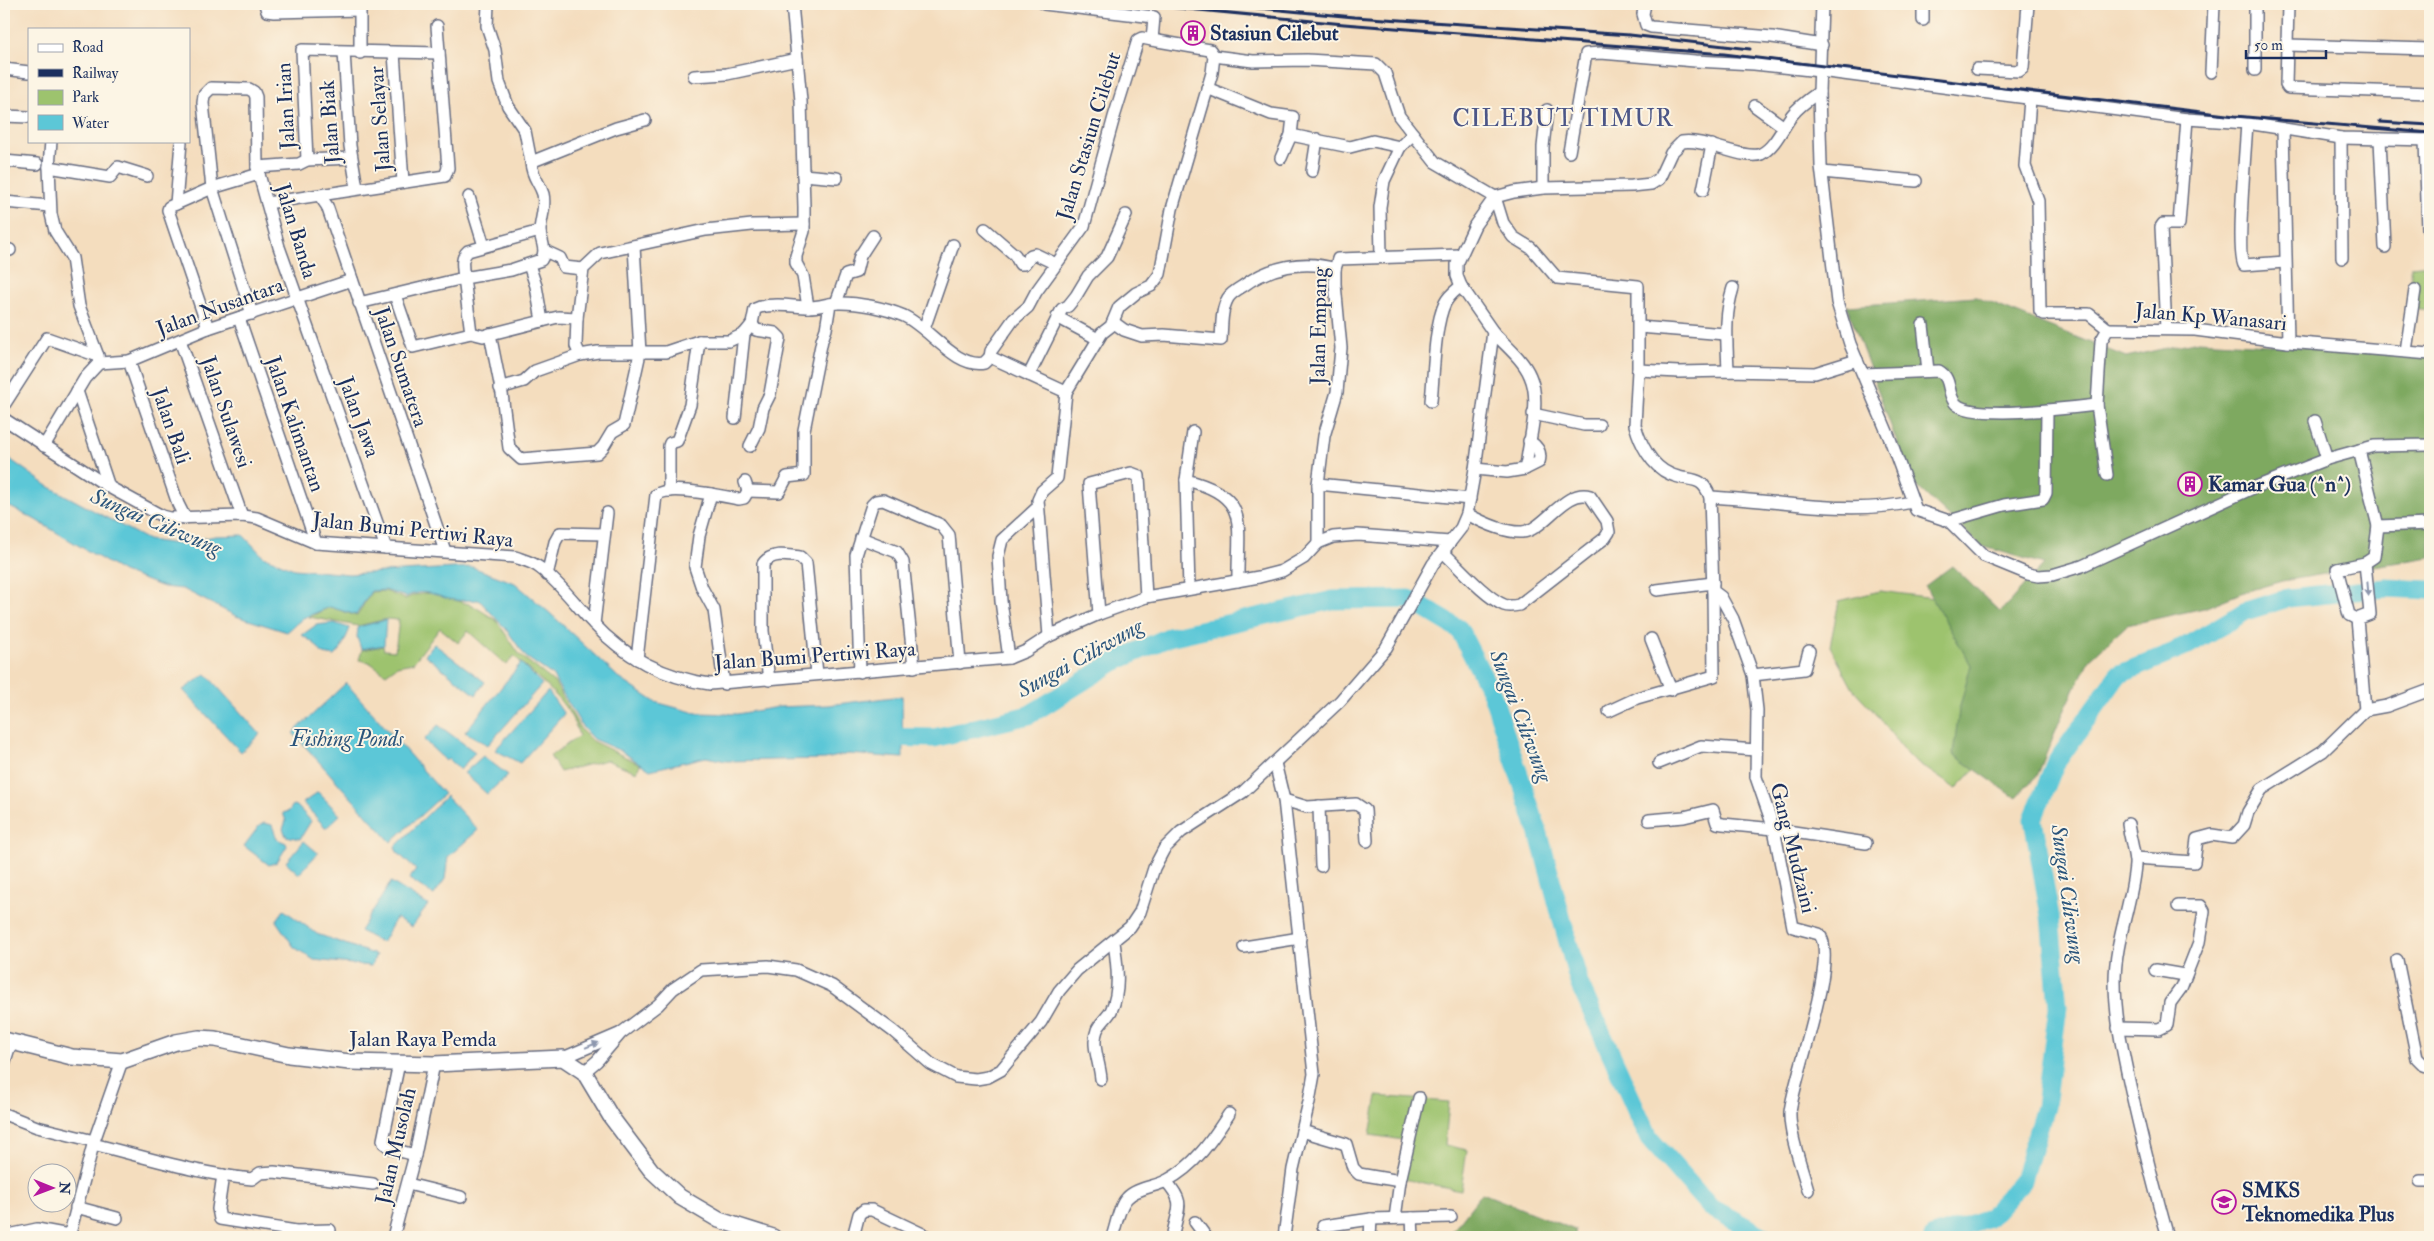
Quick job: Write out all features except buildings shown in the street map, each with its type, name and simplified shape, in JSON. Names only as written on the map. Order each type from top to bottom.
[{"type":"main road","name":"Jalan Raya Pemda","points":[[7,1041],[72,1057],[122,1061],[176,1042],[200,1038],[215,1039],[288,1055],[350,1062],[434,1064],[564,1058]]},
{"type":"main road","points":[[564,1058],[584,1072],[611,1117],[651,1170],[680,1197],[720,1220],[774,1237]]},
{"type":"street","points":[[265,4],[267,11],[274,12],[360,7],[360,53]]},
{"type":"street","points":[[359,303],[529,265],[541,260],[545,251],[540,231],[543,195],[535,180],[525,131],[508,106],[500,82],[495,50],[486,26],[488,4]]},
{"type":"street","points":[[792,4],[801,101],[804,224],[796,263],[803,276],[808,307]]},
{"type":"street","name":"Jalan Stasiun Cilebut","points":[[1044,4],[1154,17],[1152,40],[1142,38],[1138,40],[1114,117],[1084,226],[1056,264]]},
{"type":"street","points":[[1645,4],[1644,20],[1646,25],[1651,27],[1772,37],[1822,45]]},
{"type":"street","points":[[1822,4],[1822,45],[1818,92],[1822,172],[1837,302],[1842,323],[1864,374],[1916,510],[1949,521],[1984,556],[2028,574],[2038,576],[2052,575],[2082,566],[2252,488],[2327,459],[2358,450],[2392,444],[2430,446]]},
{"type":"street","points":[[1923,4],[1923,20]]},
{"type":"street","points":[[1977,68],[2019,71],[2023,68],[2028,4]]},
{"type":"street","points":[[2211,72],[2214,4]]},
{"type":"street","points":[[2255,4],[2255,70]]},
{"type":"street","points":[[2288,4],[2286,84],[2289,88],[2430,93]]},
{"type":"street","points":[[267,203],[444,176],[448,173],[437,26]]},
{"type":"street","points":[[1049,636],[1038,507],[1042,491],[1057,478],[1066,392],[1098,339],[1113,322],[1119,307],[1136,293],[1151,286],[1160,274],[1172,210],[1207,88],[1214,56],[1210,50],[1152,40]]},
{"type":"street","points":[[2287,45],[2430,49]]},
{"type":"street","name":"Jalan Irian","points":[[307,160],[302,50],[344,52]]},
{"type":"street","points":[[344,52],[439,53]]},
{"type":"street","name":"Jalan Biak","points":[[344,52],[351,158],[357,188]]},
{"type":"street","name":"Jalan Selayar","points":[[394,53],[403,182]]},
{"type":"street","points":[[1569,152],[1586,54],[1631,55],[1820,71],[2030,100],[2187,119],[2246,123],[2341,138],[2427,140],[2428,230]]},
{"type":"street","points":[[1214,56],[1253,61],[1307,60],[1376,64],[1385,73],[1399,116],[1435,162],[1495,197],[1503,223],[1513,237],[1531,248],[1557,278],[1638,286],[1639,327],[1635,425],[1642,446],[1660,469],[1668,474],[1700,481],[1706,486],[1710,497],[1714,676],[1671,690],[1637,698],[1609,711]]},
{"type":"street","points":[[694,76],[728,74],[797,58]]},
{"type":"street","points":[[4,69],[28,72]]},
{"type":"street","name":"Jalan Banda","points":[[212,188],[204,95],[208,90],[216,87],[249,89],[254,92],[256,97],[258,171],[296,298]]},
{"type":"street","points":[[1207,88],[1271,114],[1293,117],[1291,135],[1281,158]]},
{"type":"street","points":[[1475,470],[1507,472],[1526,470],[1533,414],[1534,396],[1530,375],[1493,332],[1461,286],[1457,276],[1457,264],[1460,255],[1475,225],[1495,197],[1543,188],[1651,184],[1659,180],[1672,153],[1682,142],[1692,140],[1754,156],[1767,150],[1793,113],[1818,92]]},
{"type":"street","points":[[2030,100],[2025,166],[2038,201],[2040,311],[2044,314],[2089,314],[2104,323],[2108,328]]},
{"type":"street","points":[[1755,106],[1784,127]]},
{"type":"street","points":[[1543,188],[1547,110]]},
{"type":"street","points":[[4,116],[28,118]]},
{"type":"street","points":[[2166,329],[2161,226],[2163,224],[2180,224],[2187,119]]},
{"type":"street","points":[[531,162],[609,130],[645,120]]},
{"type":"street","points":[[2246,123],[2240,242],[2242,262],[2244,265],[2285,262]]},
{"type":"street","points":[[2283,130],[2288,342]]},
{"type":"street","points":[[1381,257],[1380,207],[1384,181],[1400,147],[1413,134]]},
{"type":"street","points":[[1291,135],[1350,146],[1373,141],[1400,147]]},
{"type":"street","points":[[2341,138],[2342,258]]},
{"type":"street","points":[[1312,171],[1318,139]]},
{"type":"street","points":[[2380,139],[2385,247]]},
{"type":"street","points":[[51,142],[49,167],[50,206],[55,231],[72,258],[79,306],[98,360]]},
{"type":"street","points":[[176,204],[181,142]]},
{"type":"street","points":[[1703,190],[1712,145]]},
{"type":"street","points":[[208,328],[168,214],[169,207],[258,171],[299,164],[307,160],[351,158]]},
{"type":"street","points":[[4,161],[37,164]]},
{"type":"street","points":[[49,167],[110,177],[118,167],[148,176]]},
{"type":"street","points":[[1822,172],[1916,182]]},
{"type":"street","points":[[803,176],[837,178]]},
{"type":"street","points":[[212,188],[252,314]]},
{"type":"street","name":"Jalan Sumatera","points":[[320,196],[327,206],[445,551]]},
{"type":"street","points":[[469,197],[484,246]]},
{"type":"street","points":[[4,202],[50,206]]},
{"type":"street","points":[[1029,375],[1057,317],[1062,309],[1076,296],[1088,276],[1107,257],[1126,215]]},
{"type":"street","points":[[580,355],[576,346],[576,318],[583,268],[600,253],[668,236],[706,230],[752,225],[804,224]]},
{"type":"street","points":[[735,418],[748,329],[755,309],[760,307],[796,305],[808,307],[833,304],[859,305],[895,313],[924,329],[965,363],[984,364],[990,356],[993,346],[1013,320],[1028,306],[1056,264],[1035,254],[1031,255],[1024,264],[1020,264],[1015,255],[985,229]]},
{"type":"street","points":[[471,333],[462,261],[464,254],[484,246],[540,231]]},
{"type":"street","points":[[637,660],[654,502],[660,492],[669,491],[711,494],[739,499],[744,498],[746,486],[779,492],[787,477],[804,475],[804,430],[822,340],[833,304],[846,276],[856,272],[860,256],[874,236]]},
{"type":"street","points":[[924,329],[953,245]]},
{"type":"street","points":[[490,334],[509,448],[514,454],[521,459],[597,453],[612,432],[624,425],[640,353],[634,246]]},
{"type":"street","points":[[545,251],[560,258],[564,267],[583,268]]},
{"type":"street","name":"Jalan Empang","points":[[1318,543],[1318,484],[1324,436],[1337,392],[1341,348],[1335,270],[1338,259],[1460,255]]},
{"type":"street","points":[[1113,322],[1124,330],[1142,336],[1164,335],[1221,340],[1224,308],[1229,296],[1250,280],[1289,266],[1318,264],[1335,270]]},
{"type":"street","points":[[529,265],[536,286],[542,321]]},
{"type":"street","name":"Jalan Nusantara","points":[[98,360],[129,361],[208,328],[352,280]]},
{"type":"street","points":[[1431,401],[1436,348],[1445,303],[1451,294],[1461,286]]},
{"type":"street","points":[[1728,371],[1725,334],[1729,300],[1733,288]]},
{"type":"street","points":[[2406,351],[2415,290]]},
{"type":"street","points":[[395,295],[413,347],[471,333],[483,336],[558,317],[576,318]]},
{"type":"street","name":"Jalan Jawa","points":[[296,298],[386,548]]},
{"type":"street","points":[[1057,317],[1098,339]]},
{"type":"street","name":"Jalan Kalimantan","points":[[239,318],[316,543]]},
{"type":"street","points":[[1923,325],[1928,371]]},
{"type":"street","points":[[1639,327],[1725,334]]},
{"type":"street","name":"Jalan Kp Wanasari","points":[[2107,474],[2097,405],[2101,341],[2108,328],[2166,329],[2232,334],[2288,342],[2430,354]]},
{"type":"street","points":[[500,388],[524,381],[535,371],[580,355],[598,352],[666,352],[699,341],[729,341],[748,329],[775,333],[780,338],[770,394],[763,408],[759,428],[750,446]]},
{"type":"street","points":[[584,1072],[597,1061],[621,1033],[701,970],[768,966],[796,970],[832,986],[893,1031],[931,1064],[956,1077],[976,1079],[988,1077],[1001,1070],[1041,1022],[1059,991],[1076,970],[1114,942],[1130,927],[1140,912],[1154,868],[1164,849],[1181,832],[1243,792],[1340,701],[1386,648],[1433,564],[1460,528],[1467,514],[1475,470],[1493,332]]},
{"type":"street","points":[[4,405],[47,338],[98,360]]},
{"type":"street","name":"Jalan Sulawesi","points":[[180,340],[242,516]]},
{"type":"street","points":[[669,491],[669,446],[670,443],[677,441],[688,413],[699,341]]},
{"type":"street","points":[[990,356],[1066,392]]},
{"type":"street","points":[[44,446],[77,390],[98,360]]},
{"type":"street","points":[[1638,370],[1815,373],[1857,360]]},
{"type":"street","name":"Jalan Bali","points":[[129,361],[178,504],[185,518]]},
{"type":"street","points":[[1864,374],[1939,371],[1945,375],[1953,399],[1964,408],[2047,411],[2097,405]]},
{"type":"street","points":[[77,390],[109,487]]},
{"type":"street","points":[[1949,521],[2004,505],[2043,499],[2046,493],[2047,411]]},
{"type":"street","points":[[1533,414],[1584,425],[1599,425]]},
{"type":"street","name":"Jalan Bumi Pertiwi Raya","points":[[4,419],[109,487],[162,516],[185,518],[242,516],[257,518],[316,543],[515,557],[539,567],[594,624],[637,660],[683,679],[724,684],[1008,658],[1026,651],[1049,636],[1099,614],[1146,597],[1238,581],[1282,571],[1304,558],[1318,543],[1333,537],[1358,535],[1447,547]]},
{"type":"street","points":[[2315,421],[2327,459]]},
{"type":"street","points":[[1189,589],[1186,480],[1192,432]]},
{"type":"street","points":[[2358,450],[2378,526],[2374,557],[2365,563],[2337,570],[2353,617],[2365,710]]},
{"type":"street","points":[[1099,614],[1089,484],[1131,473],[1139,476],[1146,597]]},
{"type":"street","points":[[1186,480],[1203,484],[1222,493],[1235,507],[1238,581]]},
{"type":"street","points":[[1318,484],[1470,498]]},
{"type":"street","points":[[711,494],[700,536],[695,567],[702,588],[714,610],[724,684]]},
{"type":"street","points":[[1447,547],[1472,580],[1502,605],[1510,607],[1519,605],[1606,538],[1609,532],[1607,521],[1590,496],[1586,495],[1573,497],[1524,532],[1512,532],[1467,514]]},
{"type":"street","points":[[1710,497],[1815,506],[1892,505],[1912,502]]},
{"type":"street","points":[[860,672],[856,555],[872,505],[876,501],[883,500],[941,525],[949,535],[960,663]]},
{"type":"street","points":[[1008,658],[998,556],[1002,540],[1038,507]]},
{"type":"street","points":[[594,624],[607,513]]},
{"type":"street","points":[[2378,526],[2430,524]]},
{"type":"street","points":[[547,575],[555,542],[560,534],[604,534]]},
{"type":"street","points":[[861,538],[896,552],[902,562],[914,667]]},
{"type":"street","points":[[770,680],[763,631],[763,564],[765,560],[776,555],[800,556],[806,563],[817,674]]},
{"type":"street","points":[[2353,617],[2370,614],[2365,563]]},
{"type":"street","points":[[1657,590],[1713,587]]},
{"type":"street","name":"Gang Mudzaini","points":[[1713,587],[1733,618],[1753,675],[1757,710],[1756,777],[1774,829],[1793,927],[1819,934],[1825,946],[1825,960],[1809,1041],[1798,1075],[1790,1115],[1808,1190]]},
{"type":"street","points":[[1651,639],[1671,690]]},
{"type":"street","points":[[1753,675],[1804,669],[1809,651]]},
{"type":"street","points":[[2135,858],[2194,862],[2197,839],[2212,835],[2232,838],[2244,825],[2248,812],[2262,789],[2323,751],[2365,710],[2387,706],[2430,690]]},
{"type":"street","points":[[1659,763],[1701,746],[1756,750]]},
{"type":"street","points":[[1275,762],[1284,800],[1314,1074],[1293,1169],[1284,1237]]},
{"type":"street","points":[[1284,800],[1306,806],[1356,804],[1361,806],[1365,810],[1367,841]]},
{"type":"street","points":[[1318,806],[1321,866]]},
{"type":"street","points":[[1649,820],[1684,817],[1713,810],[1716,821],[1719,824],[1774,829],[1866,843]]},
{"type":"street","points":[[2128,824],[2135,858],[2133,884],[2116,954],[2115,981],[2118,1028],[2148,1164],[2168,1237]]},
{"type":"street","points":[[2118,1028],[2166,1028],[2169,1022],[2170,1003],[2181,988],[2184,975],[2199,942],[2204,911],[2201,906],[2178,906]]},
{"type":"street","points":[[1244,947],[1300,938]]},
{"type":"street","points":[[1101,1079],[1095,1040],[1097,1029],[1111,1011],[1115,996],[1117,965],[1114,942]]},
{"type":"street","points":[[2397,960],[2417,1058],[2424,1065],[2430,1067]]},
{"type":"street","points":[[2155,970],[2184,975]]},
{"type":"street","points":[[564,1058],[621,1033]]},
{"type":"street","points":[[4,1064],[7,1041]]},
{"type":"street","points":[[78,1199],[93,1143],[122,1061]]},
{"type":"street","points":[[399,1063],[383,1140],[392,1149],[415,1155]]},
{"type":"street","name":"Jalan Musolah","points":[[393,1237],[415,1155],[434,1064]]},
{"type":"street","points":[[1395,1218],[1400,1181],[1419,1098]]},
{"type":"street","points":[[4,1114],[37,1127],[93,1143],[223,1176],[252,1180],[260,1173],[274,1172],[372,1184]]},
{"type":"street","points":[[1112,1237],[1125,1200],[1132,1194],[1166,1181],[1190,1166],[1213,1139],[1229,1114]]},
{"type":"street","points":[[1302,1131],[1346,1144],[1353,1168],[1358,1174],[1376,1179],[1400,1181]]},
{"type":"street","points":[[223,1176],[218,1209],[220,1219],[295,1234],[330,1230]]},
{"type":"street","points":[[1166,1181],[1179,1198],[1180,1205],[1172,1233]]},
{"type":"street","points":[[408,1184],[461,1197]]},
{"type":"street","points":[[78,1208],[117,1218]]},
{"type":"street","points":[[853,1237],[859,1214],[864,1210],[872,1210],[929,1237]]},
{"type":"street","points":[[4,1236],[37,1229],[69,1236],[74,1214]]},
{"type":"street","points":[[1323,1226],[1371,1219],[1451,1217]]},
{"type":"street","points":[[1412,1218],[1413,1237]]},
{"type":"street","points":[[1370,1237],[1371,1219]]},
{"type":"street","points":[[1195,1222],[1206,1237]]},
{"type":"green space","points":[[2430,264],[2430,310],[2412,308],[2411,266]]},
{"type":"green space","points":[[1976,297],[2126,357],[2198,341],[2357,350],[2430,357],[2430,557],[2282,581],[2241,593],[2204,608],[2127,625],[2089,660],[2060,720],[2038,774],[2016,798],[1953,754],[1959,710],[1971,665],[1925,586],[1952,566],[2000,612],[2044,564],[1981,546],[1911,481],[1847,306]]},
{"type":"green space","points":[[385,591],[405,599],[414,595],[430,593],[472,605],[496,620],[520,655],[555,683],[581,730],[592,741],[640,764],[637,772],[606,760],[560,772],[550,756],[579,736],[561,701],[514,656],[506,665],[468,631],[458,643],[440,628],[413,663],[397,666],[386,674],[369,662],[359,660],[362,650],[383,646],[384,650],[395,651],[399,620],[387,619],[358,626],[309,617],[330,607],[357,616],[371,592]]},
{"type":"green space","points":[[1880,591],[1934,598],[1997,659],[1979,765],[1956,789],[1908,756],[1878,716],[1853,689],[1830,646],[1839,601]]},
{"type":"green space","points":[[1377,1096],[1449,1102],[1445,1145],[1467,1150],[1461,1190],[1397,1178],[1404,1140],[1370,1135]]},
{"type":"green space","points":[[1482,1193],[1575,1230],[1576,1237],[1448,1237]]},
{"type":"water","points":[[4,455],[48,486],[148,540],[177,544],[215,536],[243,535],[263,556],[294,569],[349,574],[472,567],[515,583],[619,678],[655,702],[696,713],[737,714],[778,707],[829,705],[902,696],[903,758],[848,754],[825,759],[726,761],[706,757],[650,770],[621,751],[593,739],[583,728],[552,675],[526,657],[506,629],[479,600],[455,600],[426,593],[413,594],[406,597],[385,590],[371,591],[356,615],[330,607],[303,618],[287,632],[236,616],[183,589],[164,587],[123,572],[34,519],[4,504]]},
{"type":"water","points":[[386,620],[384,645],[361,649],[357,637],[358,627]]},
{"type":"water","points":[[334,623],[349,628],[341,649],[335,656],[323,654],[315,644],[302,635],[316,625]]},
{"type":"water","points":[[434,644],[485,682],[476,695],[425,655]]},
{"type":"water","points":[[521,663],[542,684],[488,745],[465,732]]},
{"type":"water","points":[[206,674],[260,734],[241,752],[183,690]]},
{"type":"water","name":"Fishing Ponds","points":[[346,683],[444,794],[391,842],[293,733]]},
{"type":"water","points":[[548,691],[564,714],[520,763],[495,750]]},
{"type":"water","name":"Fishing Ponds","points":[[438,725],[475,752],[460,770],[448,759],[446,761],[424,740]]},
{"type":"water","name":"Fishing Ponds","points":[[483,756],[508,775],[487,794],[464,773]]},
{"type":"water","points":[[318,792],[340,815],[326,828],[303,803]]},
{"type":"water","points":[[446,796],[478,830],[448,857],[445,879],[434,895],[409,879],[416,870],[397,852],[395,847]]},
{"type":"water","points":[[293,805],[297,806],[311,821],[300,839],[286,836],[283,829],[286,821],[283,813],[289,811]]},
{"type":"water","points":[[264,823],[272,825],[277,839],[286,843],[287,846],[277,862],[269,865],[244,846],[259,826]]},
{"type":"water","points":[[304,841],[318,853],[299,874],[286,862]]},
{"type":"water","points":[[391,882],[428,905],[412,927],[396,918],[382,943],[360,931]]},
{"type":"water","points":[[284,910],[317,934],[376,955],[371,966],[314,960],[294,947],[276,921]]},
{"type":"waterway","name":"Sungai Ciliwung","points":[[1933,1237],[1989,1218],[2023,1180],[2045,1107],[2058,1007],[2050,916],[2033,819],[2055,764],[2118,675],[2183,648],[2246,611],[2288,598],[2386,588],[2430,590]]},
{"type":"waterway","name":"Sungai Ciliwung","points":[[877,737],[934,738],[1029,715],[1114,662],[1169,637],[1333,600],[1409,599],[1459,629],[1492,694],[1538,831],[1579,983],[1649,1138],[1710,1207],[1765,1237]]},
{"type":"railway","points":[[1137,4],[1344,24],[1724,54],[2235,116],[2430,133]]},
{"type":"railway","points":[[1217,4],[1354,17],[1630,35],[1750,49]]},
{"type":"railway","points":[[2380,122],[2430,125]]},
{"type":"place","name":"Stasiun Cilebut","points":[[1193,33]]},
{"type":"place","name":"Kamar Gua (^n^)","points":[[2190,484]]},
{"type":"place","name":"SMKS Teknomedika Plus","points":[[2224,1202]]},
{"type":"district","name":"CILEBUT TIMUR","points":[[1563,118]]}]
